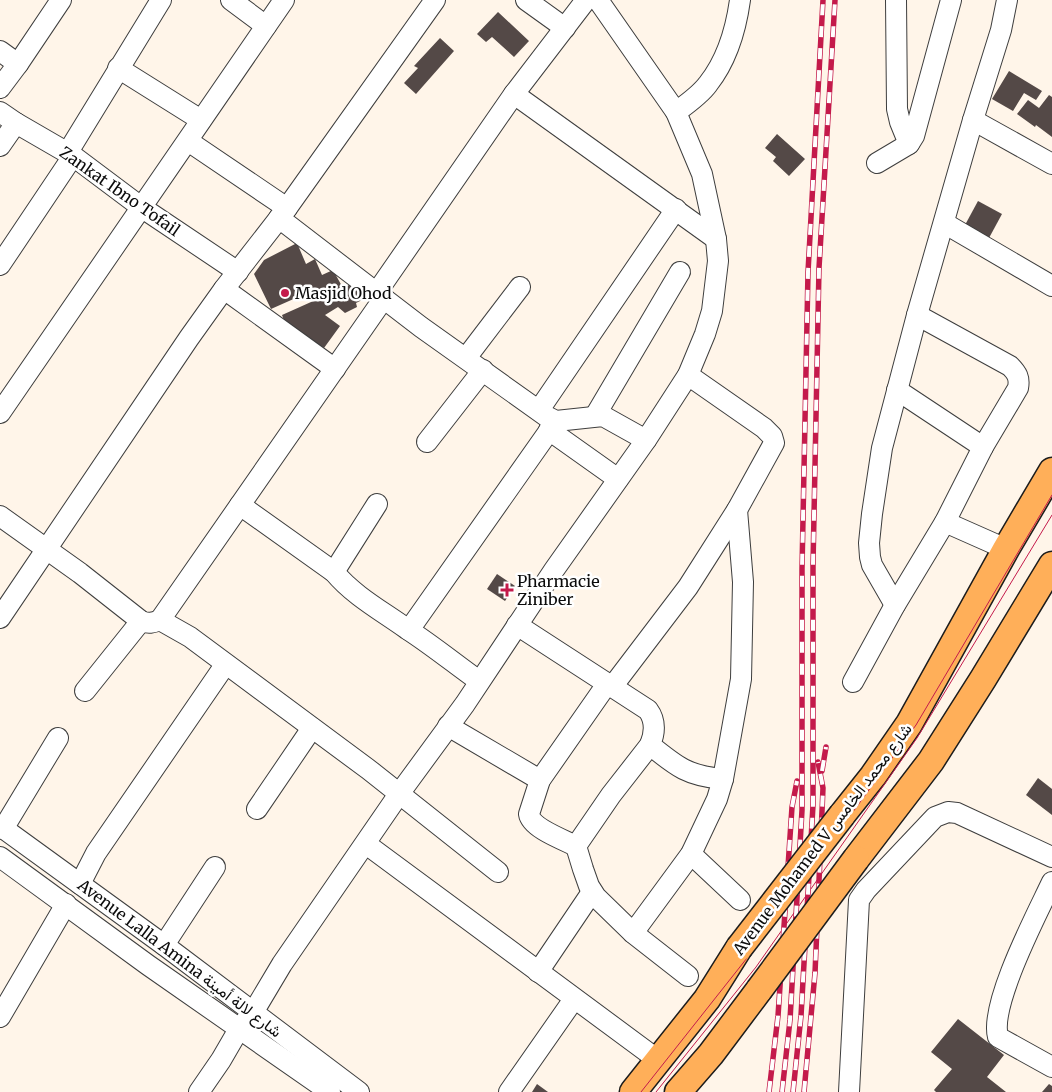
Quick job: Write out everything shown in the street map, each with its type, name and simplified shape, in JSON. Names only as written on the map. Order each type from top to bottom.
[{"type":"main road","name":"Avenue Mohamed V شارع محمد الخامس","points":[[633,1092],[707,998],[739,948],[884,761],[909,724],[1006,549],[1052,471]]},
{"type":"main road","points":[[678,1092],[711,1054],[760,990],[931,761],[984,679],[1052,565]]},
{"type":"street","points":[[0,88],[62,0]]},
{"type":"street","points":[[0,265],[71,154],[118,68],[161,0]]},
{"type":"street","points":[[231,0],[266,26]]},
{"type":"street","points":[[0,413],[284,0]]},
{"type":"street","points":[[526,0],[565,28]]},
{"type":"street","points":[[85,691],[150,620],[240,505],[335,369],[381,295],[514,94],[586,0]]},
{"type":"street","points":[[206,1090],[239,1029],[254,1011],[282,964],[646,440],[688,375],[699,351],[712,311],[718,262],[716,239],[702,174],[676,112],[598,0]]},
{"type":"street","points":[[676,112],[691,101],[708,84],[722,60],[736,26],[740,0]]},
{"type":"street","points":[[896,0],[898,109],[900,122],[909,144]]},
{"type":"street","points":[[877,163],[909,144],[914,136],[951,0]]},
{"type":"street","points":[[894,605],[872,565],[869,543],[882,448],[917,315],[1001,30],[1007,0]]},
{"type":"street","points":[[0,618],[47,550],[90,482],[224,289],[283,213],[426,3]]},
{"type":"street","points":[[0,51],[18,64]]},
{"type":"street","points":[[118,68],[201,120]]},
{"type":"street","points":[[514,94],[716,239]]},
{"type":"street","points":[[0,146],[8,117]]},
{"type":"street","name":"Zankat Ibno Tofail","points":[[8,117],[71,154],[141,207],[238,272]]},
{"type":"street","points":[[973,120],[1052,164]]},
{"type":"street","points":[[188,141],[283,213],[421,327],[483,370],[548,420],[618,479]]},
{"type":"street","points":[[409,630],[548,420],[676,209]]},
{"type":"street","points":[[944,223],[1052,286]]},
{"type":"street","points":[[595,416],[680,272]]},
{"type":"street","points":[[466,358],[520,287]]},
{"type":"street","points":[[224,289],[335,369]]},
{"type":"street","points":[[853,682],[894,605],[945,522],[983,447],[1018,388],[1017,374],[1010,366],[917,315]]},
{"type":"street","points":[[427,442],[483,370]]},
{"type":"street","points":[[688,375],[771,434],[773,439],[771,450],[738,510],[688,587],[609,685],[540,780],[530,810],[530,819],[535,824],[556,837],[576,846],[592,892],[633,933],[688,976]]},
{"type":"street","points":[[897,390],[983,447]]},
{"type":"street","points":[[548,420],[603,416],[646,440]]},
{"type":"street","points":[[334,572],[377,504]]},
{"type":"street","points":[[240,505],[334,572],[365,601],[409,630],[479,682]]},
{"type":"street","points":[[633,933],[691,854],[717,799],[723,779],[741,678],[743,582],[738,510]]},
{"type":"street","points":[[0,516],[150,620],[190,638],[368,769],[498,872]]},
{"type":"street","points":[[945,522],[1006,549]]},
{"type":"street","points":[[518,625],[641,704],[653,717],[653,736],[650,746],[611,795],[576,846]]},
{"type":"street","points":[[80,884],[96,853],[225,665]]},
{"type":"street","points":[[448,726],[540,780]]},
{"type":"street","points":[[257,809],[312,728]]},
{"type":"street","points":[[1,828],[58,738]]},
{"type":"street","points":[[650,746],[687,772],[709,778],[723,779]]},
{"type":"street","points":[[849,1092],[859,900],[866,890],[935,818],[948,812],[957,813],[1052,857]]},
{"type":"street","name":"Avenue Lalla Amina شارع لالة أمينة","points":[[1,828],[164,944],[358,1092]]},
{"type":"street","points":[[366,844],[658,1060]]},
{"type":"street","points":[[691,854],[740,900]]},
{"type":"street","name":"Avenue Lalla Amina شارع لالة أمينة","points":[[0,857],[148,965],[330,1092]]},
{"type":"street","points":[[164,944],[215,867]]},
{"type":"street","points":[[1052,882],[1005,986],[996,1029],[998,1037],[1052,1067]]},
{"type":"street","points":[[538,972],[592,892]]},
{"type":"street","points":[[0,1017],[66,904]]},
{"type":"street","points":[[509,1092],[574,999]]},
{"type":"building","points":[[498,12],[529,41],[514,57],[492,37],[486,42],[477,34]]},
{"type":"building","points":[[440,38],[454,51],[416,94],[404,83],[418,68],[414,66]]},
{"type":"building","points":[[1009,71],[1042,91],[1036,100],[1024,93],[1013,111],[992,99]]},
{"type":"building","points":[[1049,95],[1052,97],[1052,137],[1017,114],[1028,100],[1039,108]]},
{"type":"building","points":[[777,134],[805,159],[789,176],[773,161],[776,157],[765,148]]},
{"type":"building","points":[[978,201],[1002,214],[989,238],[965,225]]},
{"type":"building","name":"Masjid Ohod","points":[[297,243],[306,264],[315,259],[322,275],[333,270],[343,288],[353,283],[362,300],[356,303],[357,307],[345,313],[338,307],[325,315],[340,326],[324,348],[285,323],[282,315],[320,298],[316,289],[271,309],[254,274],[264,260]]},
{"type":"building","points":[[497,574],[515,586],[505,601],[487,589]]},
{"type":"building","points":[[1038,778],[1052,789],[1052,815],[1026,795]]},
{"type":"building","points":[[958,1019],[1004,1055],[987,1077],[1006,1092],[936,1092],[934,1090],[952,1069],[931,1052]]},
{"type":"building","points":[[537,1084],[548,1092],[532,1092]]},
{"type":"building","points":[[1049,1084],[1052,1086],[1052,1092],[1042,1092]]},
{"type":"tram line","points":[[641,1092],[747,958],[916,725],[1052,495]]},
{"type":"tram line","points":[[656,1092],[756,967],[917,738],[1052,515]]},
{"type":"railway","points":[[782,1092],[790,1020],[802,810],[802,569],[808,272],[823,0]]},
{"type":"railway","points":[[793,1092],[801,1016],[813,805],[813,565],[819,268],[835,0]]},
{"type":"railway","points":[[822,771],[826,747]]},
{"type":"railway","points":[[804,1092],[815,973],[823,788],[818,762]]},
{"type":"railway","points":[[769,1092],[778,1016],[792,807],[797,781]]},
{"type":"place","name":"Masjid Ohod","points":[[285,293]]},
{"type":"place","name":"Pharmacie Ziniber","points":[[507,590]]}]
